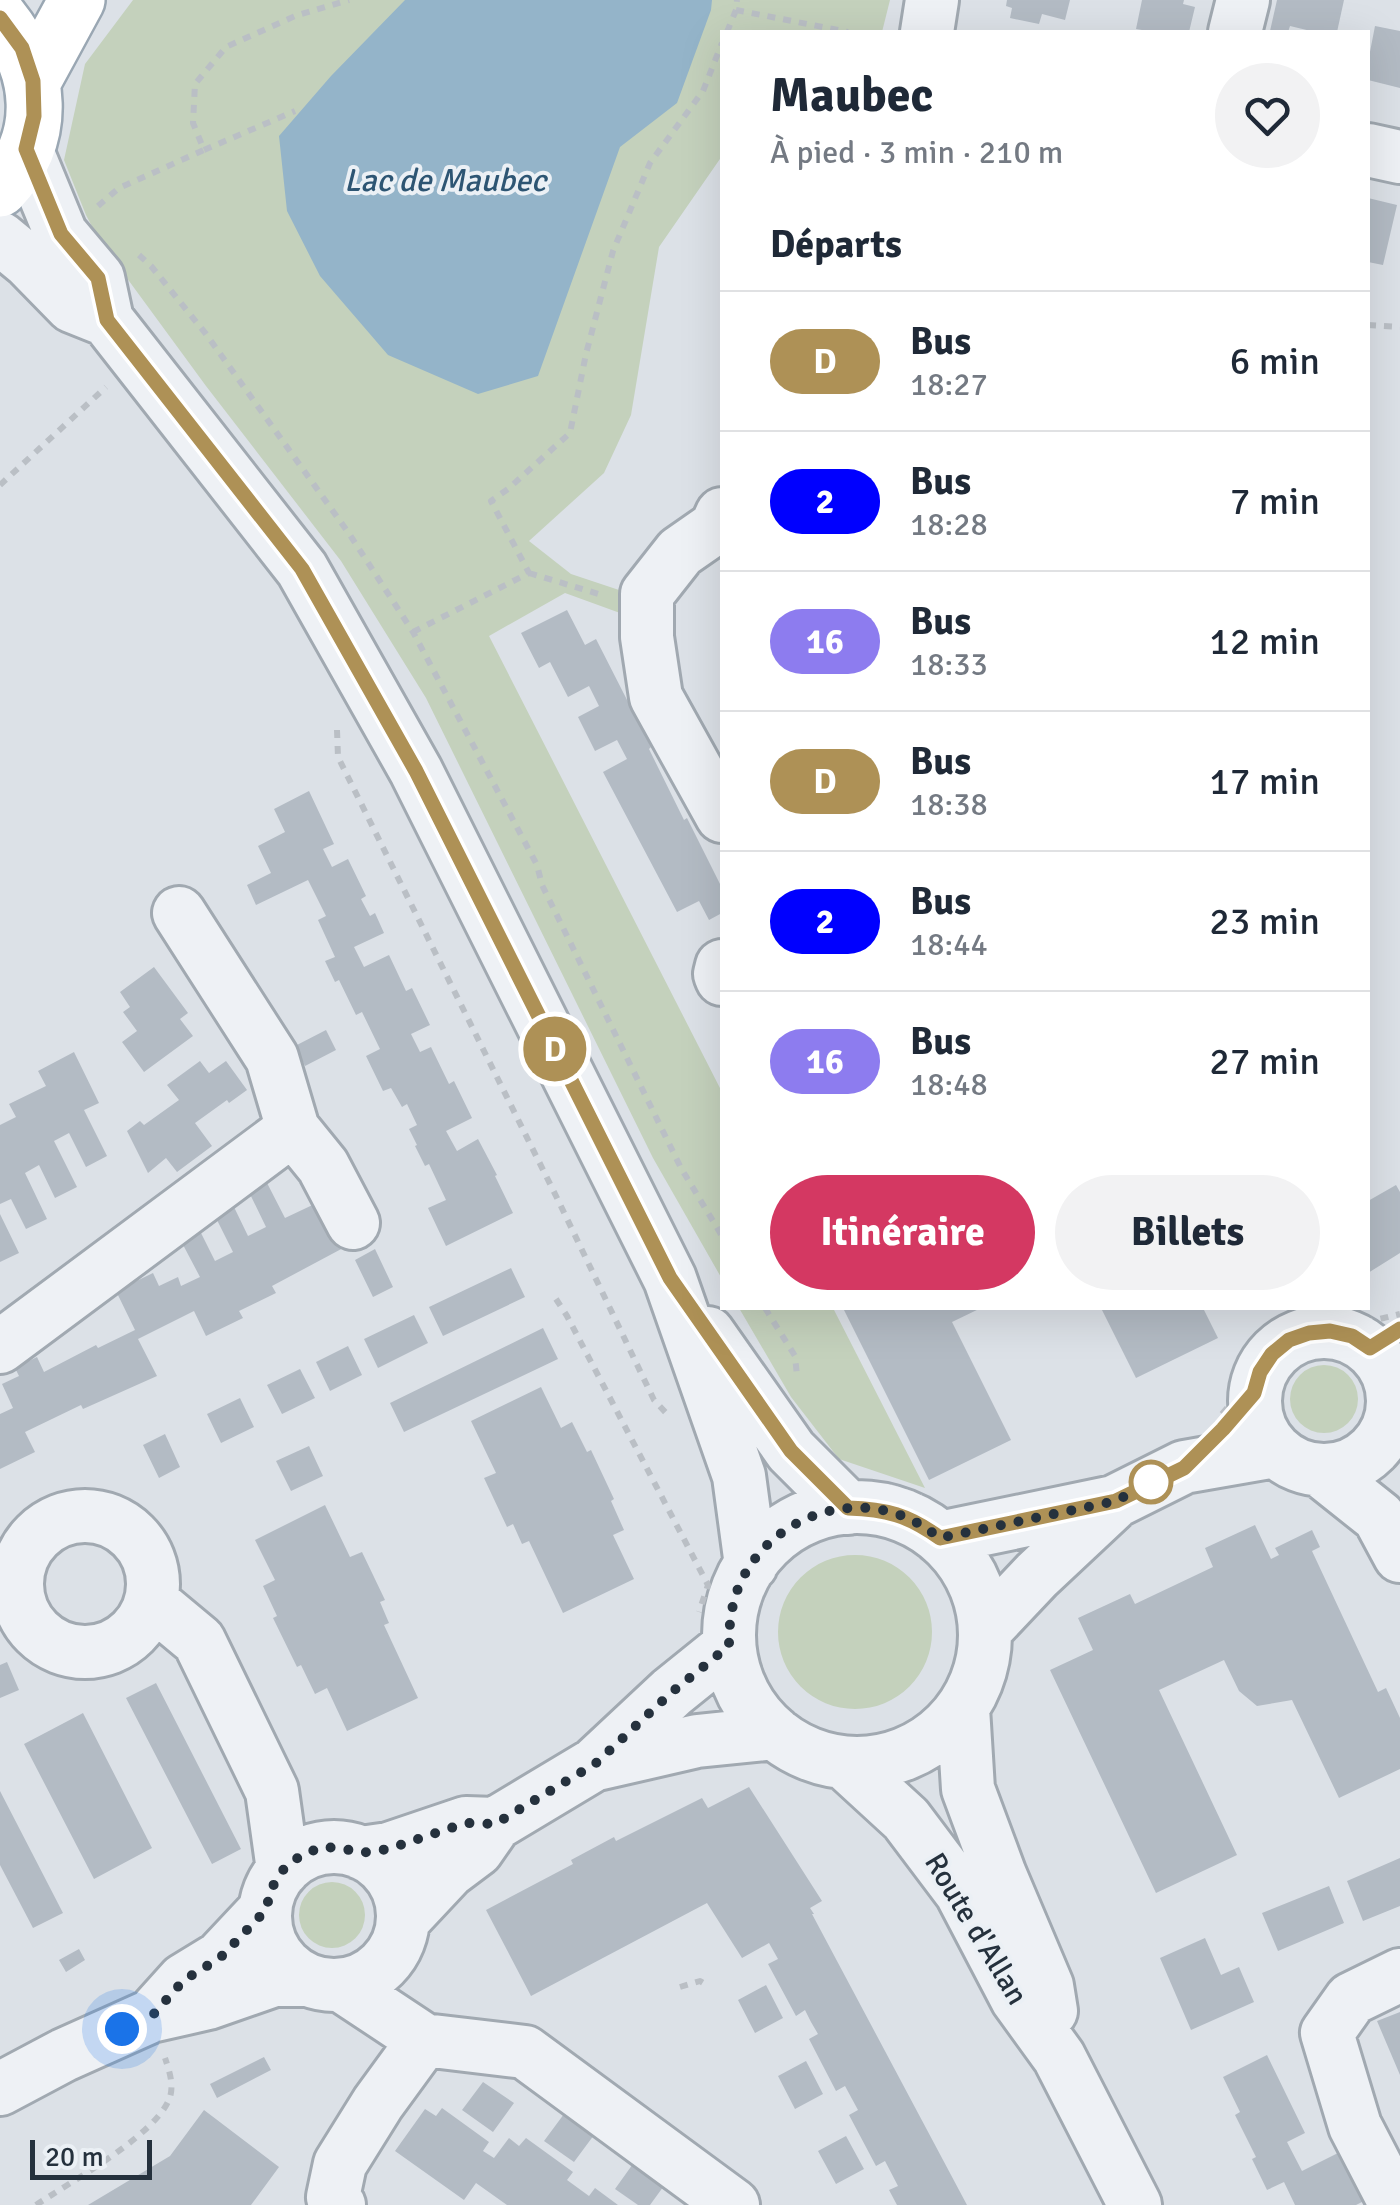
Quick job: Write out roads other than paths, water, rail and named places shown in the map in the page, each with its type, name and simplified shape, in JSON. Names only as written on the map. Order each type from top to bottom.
[{"type":"main road","points":[[33,81],[78,0]]},
{"type":"main road","points":[[0,18],[22,48],[33,81],[34,116],[13,169]]},
{"type":"street","points":[[927,30],[932,0]]},
{"type":"street","points":[[1236,30],[1243,0]]},
{"type":"street","points":[[1370,150],[1400,158]]},
{"type":"street","points":[[0,2089],[152,2016],[208,2004],[274,1980],[358,1981],[374,1973],[449,1871],[477,1850],[495,1824],[595,1764],[672,1692],[729,1625],[740,1584],[734,1569],[740,1476],[670,1278],[416,771],[302,569],[123,339],[98,278],[13,169]]},
{"type":"street","points":[[0,238],[72,306],[123,339]]},
{"type":"street","points":[[720,518],[716,526],[680,552],[647,594],[647,637],[656,698],[720,812]]},
{"type":"street","points":[[180,913],[272,1058],[294,1129],[323,1166],[353,1223]]},
{"type":"street","points":[[0,1347],[294,1129]]},
{"type":"street","points":[[670,1278],[791,1451],[848,1508]]},
{"type":"street","points":[[940,1538],[1116,1501],[1184,1468],[1223,1429],[1278,1339],[1330,1331],[1385,1339],[1382,1362],[1397,1394],[1392,1418],[1373,1451],[1354,1464],[1298,1460],[1184,1468]]},
{"type":"street","points":[[1278,1339],[1256,1414],[1263,1434],[1389,1536]]},
{"type":"street","points":[[1373,1451],[1389,1536]]},
{"type":"street","points":[[986,1629],[1116,1501]]},
{"type":"street","points":[[713,1641],[757,1716],[775,1734],[820,1758],[845,1763],[899,1756],[924,1745],[963,1708],[976,1684],[986,1629],[981,1603],[958,1556],[920,1524],[873,1509],[825,1511],[793,1525],[734,1569]]},
{"type":"street","points":[[82,1515],[106,1518],[128,1530],[147,1552],[154,1574],[152,1601],[142,1624],[126,1640],[105,1650],[81,1652],[51,1644],[30,1626],[20,1606],[14,1547],[53,1523],[82,1515]]},
{"type":"street","points":[[152,1601],[199,1641],[272,1791],[315,1830],[308,1870],[267,1932],[275,1953],[289,1969],[325,1983],[416,2034],[525,2052],[733,2205]]},
{"type":"street","name":"Route d'Allan","points":[[963,1708],[968,1789],[1047,1986],[1058,2057]]},
{"type":"street","points":[[595,1764],[697,1741],[775,1734]]},
{"type":"street","name":"Route d'Allan","points":[[845,1763],[906,1819],[960,1892],[1016,1999],[1058,2057],[1135,2205]]},
{"type":"street","points":[[152,2016],[184,1980],[220,1958],[308,1870],[466,1823],[495,1824]]},
{"type":"street","points":[[308,1870],[379,1864],[393,1879],[402,1898],[396,1975],[416,2034],[340,2164],[333,2197],[339,2205]]},
{"type":"street","points":[[1396,2205],[1355,2126],[1328,2033],[1351,1999],[1400,1975]]},
{"type":"water","name":"Lac de Maubec","points":[[405,0],[712,0],[677,103],[620,147],[538,376],[478,394],[388,355],[320,276],[287,211],[279,136]]}]
